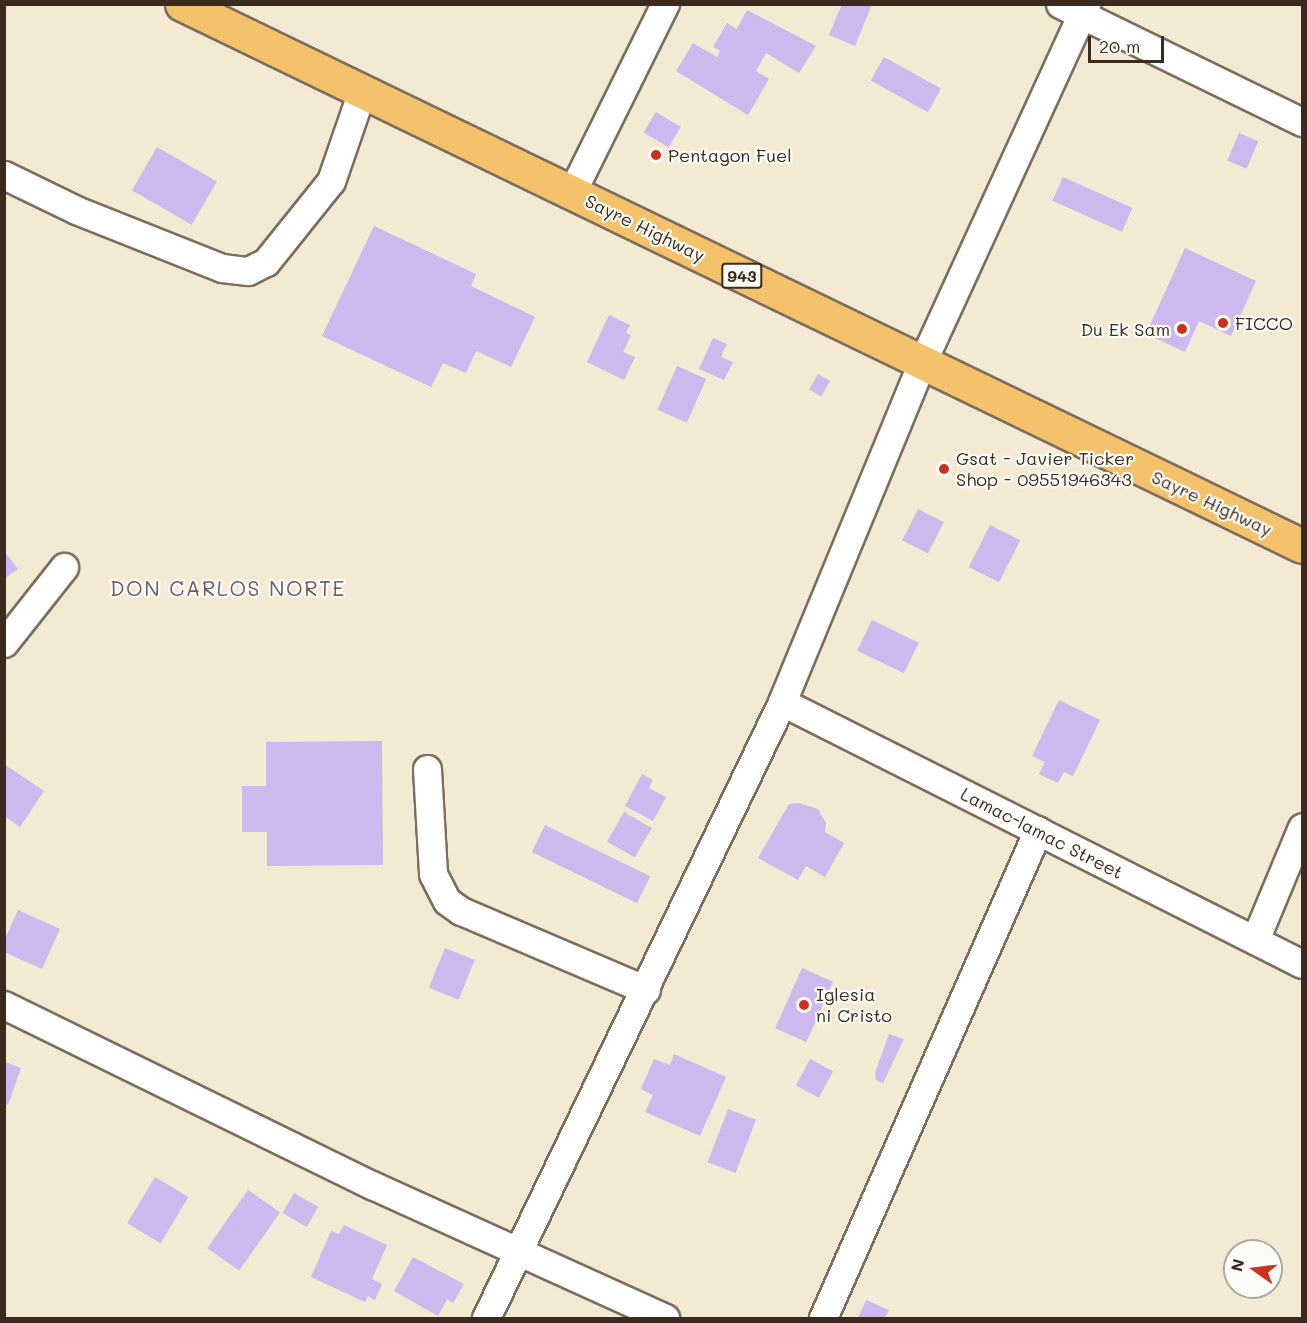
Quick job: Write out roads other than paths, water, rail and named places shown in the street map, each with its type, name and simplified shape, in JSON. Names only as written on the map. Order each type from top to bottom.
[{"type":"highway","name":"Sayre Highway","points":[[182,4],[572,192],[921,365],[1302,546]]},
{"type":"street","points":[[572,192],[665,4]]},
{"type":"street","points":[[486,1318],[520,1255],[782,702],[921,365],[1076,8],[1302,122]]},
{"type":"street","points":[[4,175],[76,210],[222,268],[248,271],[266,262],[331,181],[362,91]]},
{"type":"street","points":[[4,643],[64,567]]},
{"type":"street","name":"Lamac-lamac Street","points":[[782,702],[1302,963]]},
{"type":"street","points":[[427,769],[433,874],[447,901],[462,911],[645,990]]},
{"type":"street","points":[[1255,940],[1302,827]]},
{"type":"street","points":[[823,1318],[1038,830]]},
{"type":"street","points":[[4,1005],[520,1255],[665,1318]]},
{"type":"place","name":"Pentagon Fuel","points":[[656,155]]},
{"type":"place","name":"FICCO","points":[[1223,323]]},
{"type":"place","name":"Du Ek Sam","points":[[1182,329]]},
{"type":"place","name":"Gsat - Javier Ticker Shop - 09551946343","points":[[944,469]]},
{"type":"place","name":"Iglesia ni Cristo","points":[[804,1005]]},
{"type":"district","name":"DON CARLOS NORTE","points":[[228,588]]}]
